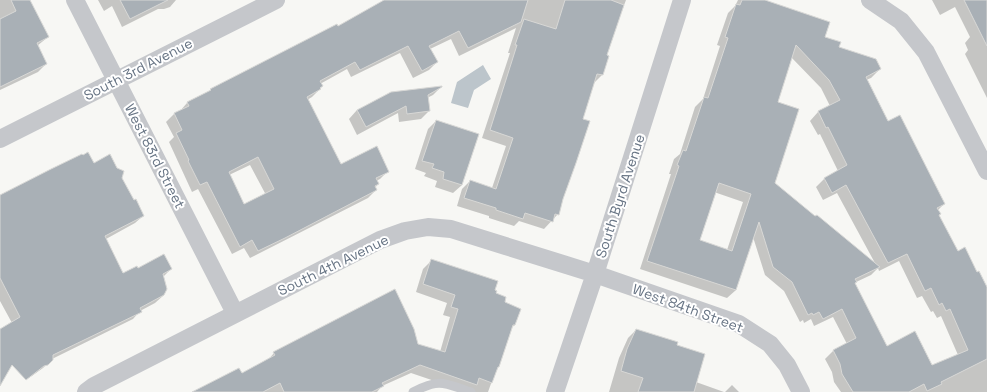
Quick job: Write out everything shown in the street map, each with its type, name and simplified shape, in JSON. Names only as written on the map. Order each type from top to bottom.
[{"type":"street","name":"West 83rd Street","points":[[75,0],[235,313]]},
{"type":"street","name":"South 3rd Avenue","points":[[0,139],[276,0]]},
{"type":"street","name":"South Byrd Avenue","points":[[555,392],[595,274],[682,0]]},
{"type":"street","points":[[870,0],[901,21],[926,52],[987,171]]},
{"type":"street","name":"South 4th Avenue","points":[[86,392],[94,386],[235,313],[380,240],[405,232],[428,227],[451,229],[595,274]]},
{"type":"street","name":"West 84th Street","points":[[595,274],[739,324],[770,344],[787,365],[801,392]]},
{"type":"lane","points":[[413,392],[427,385],[442,383],[471,392]]},
{"type":"shaded area","points":[[483,65],[491,79],[474,90],[468,108],[451,103],[457,82]]},
{"type":"building","points":[[11,0],[30,0],[49,37],[37,43],[47,64],[0,87],[0,19],[16,11]]},
{"type":"building","points":[[120,0],[168,0],[130,19]]},
{"type":"building","points":[[384,0],[528,0],[521,22],[468,48],[459,31],[429,46],[438,62],[422,71],[408,46],[360,70],[355,62],[320,81],[323,86],[320,88],[321,89],[307,97],[341,164],[377,146],[389,172],[376,178],[379,184],[375,186],[377,190],[285,238],[258,251],[252,240],[240,247],[207,182],[200,185],[188,161],[189,160],[176,133],[182,130],[174,113],[189,106],[187,102],[211,90],[210,89],[337,24],[338,26]],"holes":[[[258,157],[274,189],[244,204],[229,172]]]},
{"type":"building","points":[[565,0],[611,0],[624,5],[607,55],[609,56],[603,75],[597,74],[583,119],[590,121],[563,199],[559,215],[555,214],[553,222],[525,213],[523,219],[496,210],[496,208],[464,198],[470,180],[496,189],[513,138],[490,130],[524,19],[556,29]]},
{"type":"building","points":[[742,0],[765,0],[830,22],[825,37],[841,42],[839,47],[876,59],[881,69],[866,77],[888,121],[900,115],[945,204],[937,208],[941,214],[939,215],[958,251],[965,247],[977,272],[979,271],[987,287],[987,359],[941,382],[942,384],[927,391],[924,384],[909,392],[853,392],[842,374],[840,364],[833,350],[856,338],[842,309],[823,319],[819,312],[813,315],[812,313],[808,315],[792,282],[773,267],[759,222],[736,290],[647,261],[679,166],[677,165],[683,150],[686,151],[704,97],[708,98],[728,38],[725,37],[736,4],[740,5]],"holes":[[[796,45],[829,80],[840,100],[818,111],[826,128],[828,127],[847,165],[824,178],[832,193],[846,185],[888,263],[907,254],[925,291],[931,288],[939,305],[942,303],[946,311],[950,309],[968,350],[932,365],[915,331],[887,346],[855,283],[857,282],[855,279],[880,267],[817,215],[815,216],[775,183],[799,109],[778,102]],[[719,183],[751,194],[732,251],[700,240]]]},
{"type":"building","points":[[964,0],[987,0],[987,46]]},
{"type":"building","points":[[442,86],[428,95],[430,111],[407,114],[406,106],[366,127],[357,110],[391,92]]},
{"type":"building","points":[[436,120],[479,134],[462,185],[443,179],[444,172],[432,168],[434,164],[422,161]]},
{"type":"building","points":[[88,152],[94,163],[110,154],[117,168],[124,171],[122,178],[134,200],[136,199],[144,216],[105,236],[123,273],[137,266],[138,268],[164,254],[172,269],[163,274],[167,289],[164,295],[140,308],[142,312],[53,355],[53,360],[48,365],[44,366],[26,380],[12,365],[0,386],[0,329],[20,317],[0,278],[0,195]]},
{"type":"building","points":[[431,259],[498,281],[495,290],[497,291],[496,293],[506,297],[505,302],[521,309],[515,325],[513,325],[492,383],[479,378],[477,385],[420,365],[382,383],[384,386],[372,392],[284,392],[280,383],[263,392],[192,392],[239,368],[242,373],[275,355],[273,352],[395,289],[414,329],[418,344],[445,352],[458,309],[451,307],[455,295],[423,284]]},
{"type":"building","points":[[636,329],[678,342],[677,345],[705,354],[694,392],[638,392],[643,378],[621,371],[627,349]]}]
